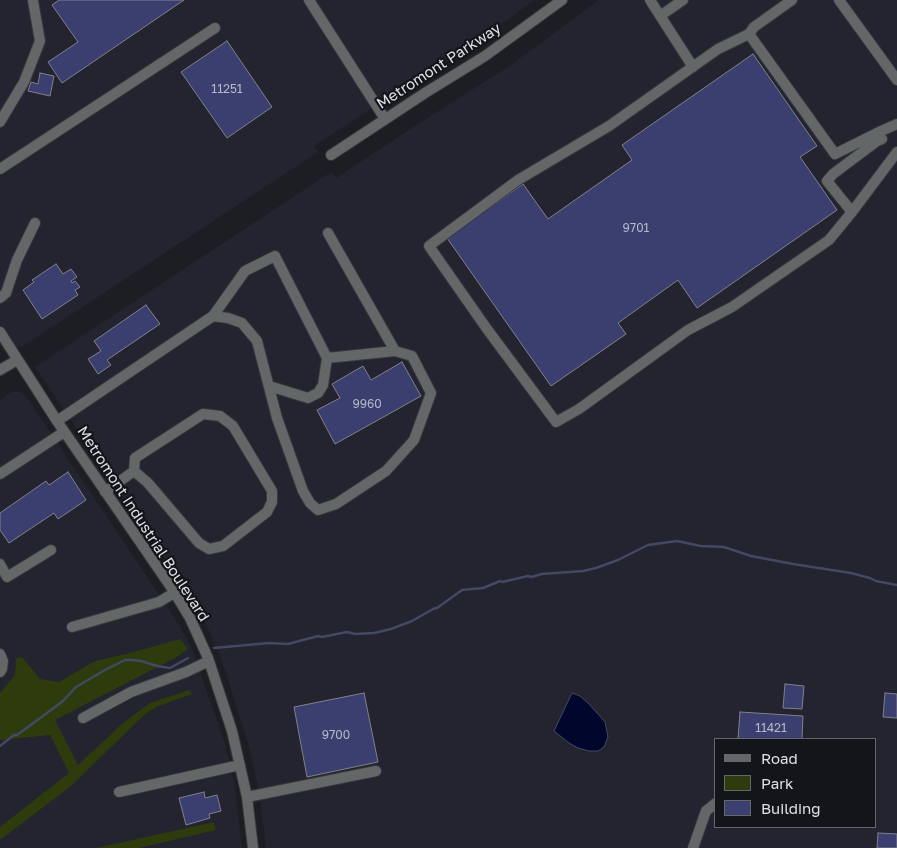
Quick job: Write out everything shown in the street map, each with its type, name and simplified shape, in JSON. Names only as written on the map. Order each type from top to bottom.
[{"type":"street","points":[[309,0],[385,119]]},
{"type":"street","name":"Metromont Parkway","points":[[331,155],[486,56],[562,0]]},
{"type":"street","points":[[650,0],[692,67]]},
{"type":"street","points":[[660,16],[683,0]]},
{"type":"street","points":[[792,0],[754,27],[749,34],[718,49],[609,126],[518,180],[429,246],[556,422],[578,409],[688,330],[732,308],[828,240],[852,212],[897,152]]},
{"type":"street","points":[[839,0],[897,80]]},
{"type":"street","points":[[0,122],[24,82],[40,41],[33,1]]},
{"type":"street","points":[[0,168],[214,28]]},
{"type":"street","points":[[749,34],[835,154],[881,135],[897,124]]},
{"type":"street","points":[[852,212],[827,181],[836,177],[880,144],[881,135]]},
{"type":"street","points":[[0,298],[6,293],[17,260],[35,223]]},
{"type":"street","points":[[328,232],[395,351]]},
{"type":"street","name":"Metromont Industrial Boulevard","points":[[57,421],[213,316],[246,271],[275,256],[326,358]]},
{"type":"street","points":[[213,316],[228,318],[242,323],[257,341],[277,418],[303,491],[310,503],[318,510],[336,504],[386,471],[414,440],[430,393],[412,356],[395,351],[326,358],[323,385],[318,393],[308,398],[269,386]]},
{"type":"street","name":"Metromont Industrial Boulevard","points":[[0,332],[64,432],[190,618],[209,662],[232,731],[247,797],[253,848]]},
{"type":"street","points":[[0,370],[18,360]]},
{"type":"street","points":[[105,492],[134,471],[135,458],[202,414],[220,416],[233,426],[272,491],[272,502],[267,512],[223,546],[209,549],[199,543],[148,483],[134,471]]},
{"type":"street","points":[[0,474],[64,432]]},
{"type":"street","points":[[0,564],[7,577],[51,550]]},
{"type":"street","points":[[72,627],[159,602],[174,593]]},
{"type":"street","points":[[0,654],[3,661],[0,672]]},
{"type":"street","points":[[83,718],[131,692],[209,662]]},
{"type":"street","points":[[119,792],[240,765]]},
{"type":"street","points":[[247,797],[376,771]]},
{"type":"street","points":[[693,848],[706,811],[714,805]]},
{"type":"shaded area","points":[[0,0],[534,0],[486,36],[314,146],[318,152],[22,347],[0,346]]},
{"type":"shaded area","points":[[599,0],[897,0],[897,848],[266,848],[259,791],[248,743],[221,658],[201,613],[35,367],[331,172],[336,178],[508,67]]},
{"type":"shaded area","points":[[11,392],[21,392],[26,396],[180,626],[192,649],[225,743],[235,786],[242,848],[0,848],[0,400]]},
{"type":"green space","points":[[180,639],[188,649],[175,658],[55,720],[78,765],[123,723],[150,703],[189,690],[192,694],[156,707],[143,716],[71,786],[0,840],[0,827],[69,773],[50,735],[0,740],[0,693],[15,675],[16,658],[22,657],[40,679],[59,682],[95,661]]},
{"type":"green space","points":[[214,822],[216,830],[139,848],[96,848]]},
{"type":"water","points":[[572,693],[580,696],[588,703],[605,722],[608,737],[604,747],[598,751],[578,748],[554,731]]},
{"type":"building","points":[[59,0],[184,0],[62,83],[48,62],[78,42],[52,5]]},
{"type":"building","points":[[227,41],[272,107],[227,138],[181,72]]},
{"type":"building","points":[[753,54],[817,146],[800,157],[837,210],[697,308],[678,280],[618,323],[626,334],[551,386],[447,238],[523,184],[548,219],[632,160],[622,145]]},
{"type":"building","points":[[40,73],[54,76],[50,96],[28,91],[31,82],[38,84]]},
{"type":"building","points":[[56,264],[63,274],[71,269],[77,277],[71,281],[72,283],[75,281],[80,287],[75,290],[78,295],[42,319],[23,290],[34,282],[32,280]]},
{"type":"building","points":[[146,305],[160,324],[107,360],[111,365],[98,374],[88,359],[101,351],[94,341]]},
{"type":"building","points":[[402,362],[421,396],[335,444],[317,410],[340,398],[332,384],[363,366],[371,380]]},
{"type":"building","points":[[68,472],[86,500],[58,519],[54,513],[9,543],[0,530],[0,513],[46,481],[49,485]]},
{"type":"building","points":[[785,684],[804,686],[802,709],[783,708]]},
{"type":"building","points":[[364,693],[378,762],[307,777],[294,707]]},
{"type":"building","points":[[885,693],[897,694],[897,718],[883,717]]},
{"type":"building","points":[[740,712],[803,716],[802,738],[738,738]]},
{"type":"building","points":[[204,792],[205,798],[217,795],[221,811],[209,814],[210,818],[186,825],[179,798]]},
{"type":"building","points":[[878,833],[897,834],[897,848],[877,848]]},
{"type":"waterway","points":[[214,648],[269,643],[288,644],[318,636],[322,637],[347,632],[355,634],[374,633],[412,621],[437,608],[462,590],[483,588],[500,581],[528,576],[583,571],[618,560],[648,545],[677,541],[701,546],[724,547],[751,556],[851,573],[897,585]]},
{"type":"waterway","points":[[0,746],[63,701],[76,687],[125,660],[141,661],[170,668],[188,658]]}]
